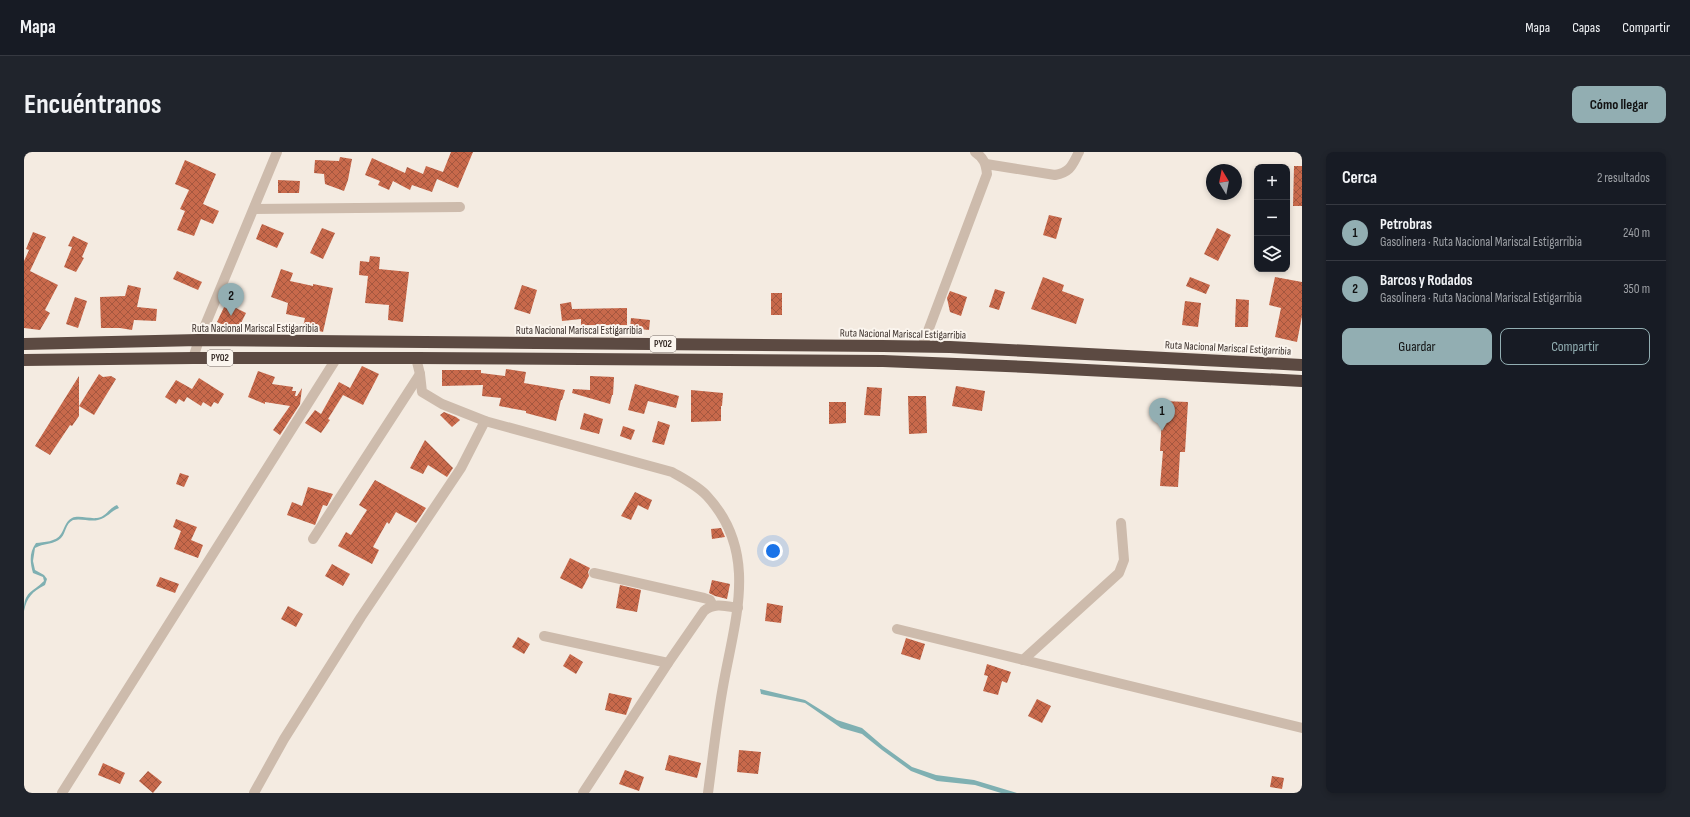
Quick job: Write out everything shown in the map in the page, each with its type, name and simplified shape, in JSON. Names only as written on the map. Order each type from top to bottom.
[{"type":"highway","name":"Ruta Nacional Mariscal Estigarribia","points":[[24,344],[199,340],[922,347],[1302,365]]},
{"type":"highway","name":"PY02","points":[[24,360],[416,358],[912,362],[1302,381]]},
{"type":"street","points":[[194,358],[199,340],[277,152]]},
{"type":"street","points":[[922,347],[987,174],[986,164],[981,156],[975,152]]},
{"type":"street","points":[[986,164],[1055,175],[1063,174],[1070,169],[1079,152]]},
{"type":"street","points":[[254,209],[460,207]]},
{"type":"street","points":[[62,793],[336,358]]},
{"type":"street","points":[[416,358],[422,392],[442,404],[485,421],[672,472],[694,485],[707,496],[722,515],[732,534],[740,571],[738,608],[718,712],[708,793]]},
{"type":"street","points":[[313,539],[420,374]]},
{"type":"street","points":[[254,793],[284,739],[348,638],[461,468],[485,421]]},
{"type":"street","points":[[1023,660],[1119,573],[1124,560],[1121,523]]},
{"type":"street","points":[[594,573],[704,598],[710,600],[713,606]]},
{"type":"street","points":[[583,793],[704,611],[713,606],[738,608]]},
{"type":"street","points":[[897,629],[1302,728]]},
{"type":"street","points":[[544,636],[668,663]]},
{"type":"water","points":[[117,505],[119,508],[101,519],[73,520],[68,524],[61,538],[52,543],[35,548],[33,561],[35,570],[44,575],[47,579],[45,585],[31,595],[24,611],[24,604],[27,596],[44,581],[43,577],[33,573],[32,569],[31,554],[36,543],[50,541],[59,537],[65,525],[72,518],[100,517]]},
{"type":"water","points":[[760,689],[805,700],[837,720],[862,728],[883,746],[912,767],[936,775],[974,780],[1017,793],[1001,793],[975,785],[937,781],[911,771],[862,734],[841,728],[805,703],[761,694]]},
{"type":"building","points":[[451,152],[473,152],[458,188],[437,179],[432,192],[412,185],[410,190],[393,181],[389,190],[378,185],[380,181],[365,175],[372,158],[405,173],[407,167],[423,174],[426,166],[443,172]]},
{"type":"building","points":[[340,157],[352,159],[348,180],[344,191],[325,184],[324,174],[314,173],[315,160],[339,161]]},
{"type":"building","points":[[185,160],[216,174],[203,204],[219,211],[213,224],[201,219],[194,236],[177,230],[185,211],[180,209],[189,190],[175,184]]},
{"type":"building","points":[[1294,166],[1302,166],[1302,206],[1293,206]]},
{"type":"building","points":[[278,180],[300,181],[299,193],[278,193]]},
{"type":"building","points":[[1049,215],[1062,218],[1056,239],[1043,235]]},
{"type":"building","points":[[262,224],[284,233],[277,248],[256,239]]},
{"type":"building","points":[[322,228],[335,233],[323,259],[310,253]]},
{"type":"building","points":[[1217,228],[1231,235],[1218,261],[1204,254]]},
{"type":"building","points":[[33,232],[46,237],[30,271],[58,285],[45,310],[50,313],[40,330],[24,328],[24,261],[29,250],[26,249]]},
{"type":"building","points":[[73,236],[88,243],[82,257],[84,258],[76,272],[64,267],[72,247],[68,246]]},
{"type":"building","points":[[370,256],[380,257],[379,269],[409,272],[403,322],[388,320],[389,305],[365,303],[368,276],[359,275],[360,261],[369,262]]},
{"type":"building","points":[[281,269],[293,273],[290,281],[313,286],[313,284],[333,288],[323,332],[303,327],[305,318],[286,314],[288,303],[271,297]]},
{"type":"building","points":[[177,271],[202,282],[198,290],[173,279]]},
{"type":"building","points":[[1043,277],[1064,285],[1062,291],[1084,299],[1076,324],[1031,309]]},
{"type":"building","points":[[1190,277],[1210,285],[1206,294],[1186,286]]},
{"type":"building","points":[[1275,277],[1302,282],[1302,316],[1297,342],[1275,337],[1281,308],[1269,305]]},
{"type":"building","points":[[128,285],[141,288],[137,307],[157,309],[156,321],[134,320],[132,330],[120,328],[101,328],[100,297],[125,296]]},
{"type":"building","points":[[522,285],[537,290],[530,314],[514,309]]},
{"type":"building","points":[[995,289],[1005,292],[999,310],[989,307]]},
{"type":"building","points":[[950,291],[967,297],[961,316],[950,312],[947,298]]},
{"type":"building","points":[[771,293],[782,293],[782,315],[771,315]]},
{"type":"building","points":[[75,297],[87,301],[78,328],[66,324]]},
{"type":"building","points":[[1236,299],[1249,300],[1248,327],[1235,327]]},
{"type":"building","points":[[1185,301],[1201,303],[1198,327],[1182,325]]},
{"type":"building","points":[[571,302],[572,309],[627,308],[627,325],[581,325],[581,319],[562,321],[560,304]]},
{"type":"building","points":[[226,303],[246,313],[237,331],[217,322]]},
{"type":"building","points":[[631,318],[650,320],[649,330],[630,328]]},
{"type":"building","points":[[362,366],[379,374],[363,405],[343,395],[328,419],[330,420],[321,433],[305,423],[315,410],[321,414],[339,382],[350,388]]},
{"type":"building","points":[[506,369],[526,372],[524,383],[565,390],[556,421],[526,413],[526,411],[499,406],[501,398],[482,396],[483,385],[442,386],[442,370],[481,370],[481,373],[505,376]]},
{"type":"building","points":[[258,371],[275,377],[272,384],[293,387],[292,391],[296,391],[295,396],[297,396],[302,388],[300,404],[280,435],[273,430],[290,406],[265,402],[265,404],[248,397]]},
{"type":"building","points":[[99,374],[103,377],[111,376],[116,379],[94,415],[79,406]]},
{"type":"building","points":[[79,376],[79,416],[72,426],[70,425],[50,455],[35,446]]},
{"type":"building","points":[[590,376],[614,377],[613,395],[610,404],[572,393],[573,389],[590,390]]},
{"type":"building","points":[[199,378],[224,394],[218,404],[214,402],[211,407],[203,402],[201,406],[187,397],[184,402],[179,399],[176,404],[165,397],[176,380],[192,389]]},
{"type":"building","points":[[635,384],[679,396],[676,408],[648,401],[644,414],[628,410]]},
{"type":"building","points":[[956,386],[985,391],[982,411],[952,406]]},
{"type":"building","points":[[867,387],[882,388],[880,416],[864,415]]},
{"type":"building","points":[[691,390],[723,393],[721,421],[691,422]]},
{"type":"building","points":[[908,396],[926,396],[927,433],[909,434]]},
{"type":"building","points":[[1163,401],[1188,402],[1185,452],[1180,452],[1178,487],[1160,486],[1163,451],[1160,451]]},
{"type":"building","points":[[829,402],[846,402],[846,423],[829,424]]},
{"type":"building","points":[[444,412],[460,420],[452,427],[440,415]]},
{"type":"building","points":[[584,413],[603,419],[599,434],[580,429]]},
{"type":"building","points":[[658,421],[670,425],[664,445],[652,442]]},
{"type":"building","points":[[623,426],[635,430],[631,440],[620,436]]},
{"type":"building","points":[[425,440],[453,468],[447,477],[428,465],[423,474],[410,468]]},
{"type":"building","points":[[180,473],[189,476],[184,487],[176,484]]},
{"type":"building","points":[[375,480],[426,508],[416,523],[396,512],[389,524],[387,522],[373,547],[379,550],[372,564],[338,546],[346,532],[351,535],[367,510],[359,505]]},
{"type":"building","points":[[308,487],[333,494],[327,506],[323,505],[315,525],[287,515],[292,502],[302,506]]},
{"type":"building","points":[[635,492],[652,500],[648,510],[638,505],[631,520],[621,516]]},
{"type":"building","points":[[176,519],[197,527],[191,540],[203,545],[198,558],[174,549],[181,531],[173,527]]},
{"type":"building","points":[[721,528],[725,537],[712,539],[711,529]]},
{"type":"building","points":[[570,558],[590,568],[588,572],[589,576],[582,589],[560,578]]},
{"type":"building","points":[[332,564],[350,574],[343,586],[325,576]]},
{"type":"building","points":[[160,577],[179,584],[175,593],[156,586]]},
{"type":"building","points":[[712,580],[730,584],[727,599],[709,593]]},
{"type":"building","points":[[620,585],[641,590],[637,612],[616,608]]},
{"type":"building","points":[[767,603],[783,606],[781,623],[765,621]]},
{"type":"building","points":[[288,606],[303,614],[296,627],[281,619]]},
{"type":"building","points":[[518,637],[530,644],[524,654],[512,647]]},
{"type":"building","points":[[906,638],[925,644],[920,660],[901,654]]},
{"type":"building","points":[[570,654],[583,662],[576,674],[563,666]]},
{"type":"building","points":[[987,664],[1011,672],[1007,683],[1002,681],[998,695],[983,691],[988,676],[984,675]]},
{"type":"building","points":[[609,693],[632,698],[626,715],[605,710]]},
{"type":"building","points":[[1037,699],[1051,706],[1042,723],[1028,716]]},
{"type":"building","points":[[739,750],[761,752],[758,774],[737,772]]},
{"type":"building","points":[[669,755],[701,763],[697,778],[665,770]]},
{"type":"building","points":[[103,763],[125,773],[120,784],[98,775]]},
{"type":"building","points":[[625,770],[644,777],[639,791],[619,784]]},
{"type":"building","points":[[148,771],[162,782],[153,793],[139,781]]},
{"type":"building","points":[[1272,776],[1284,778],[1282,789],[1270,787]]},
{"type":"place","name":"Barcos y Rodados","points":[[231,316]]},
{"type":"place","name":"Petrobras","points":[[1162,431]]}]
